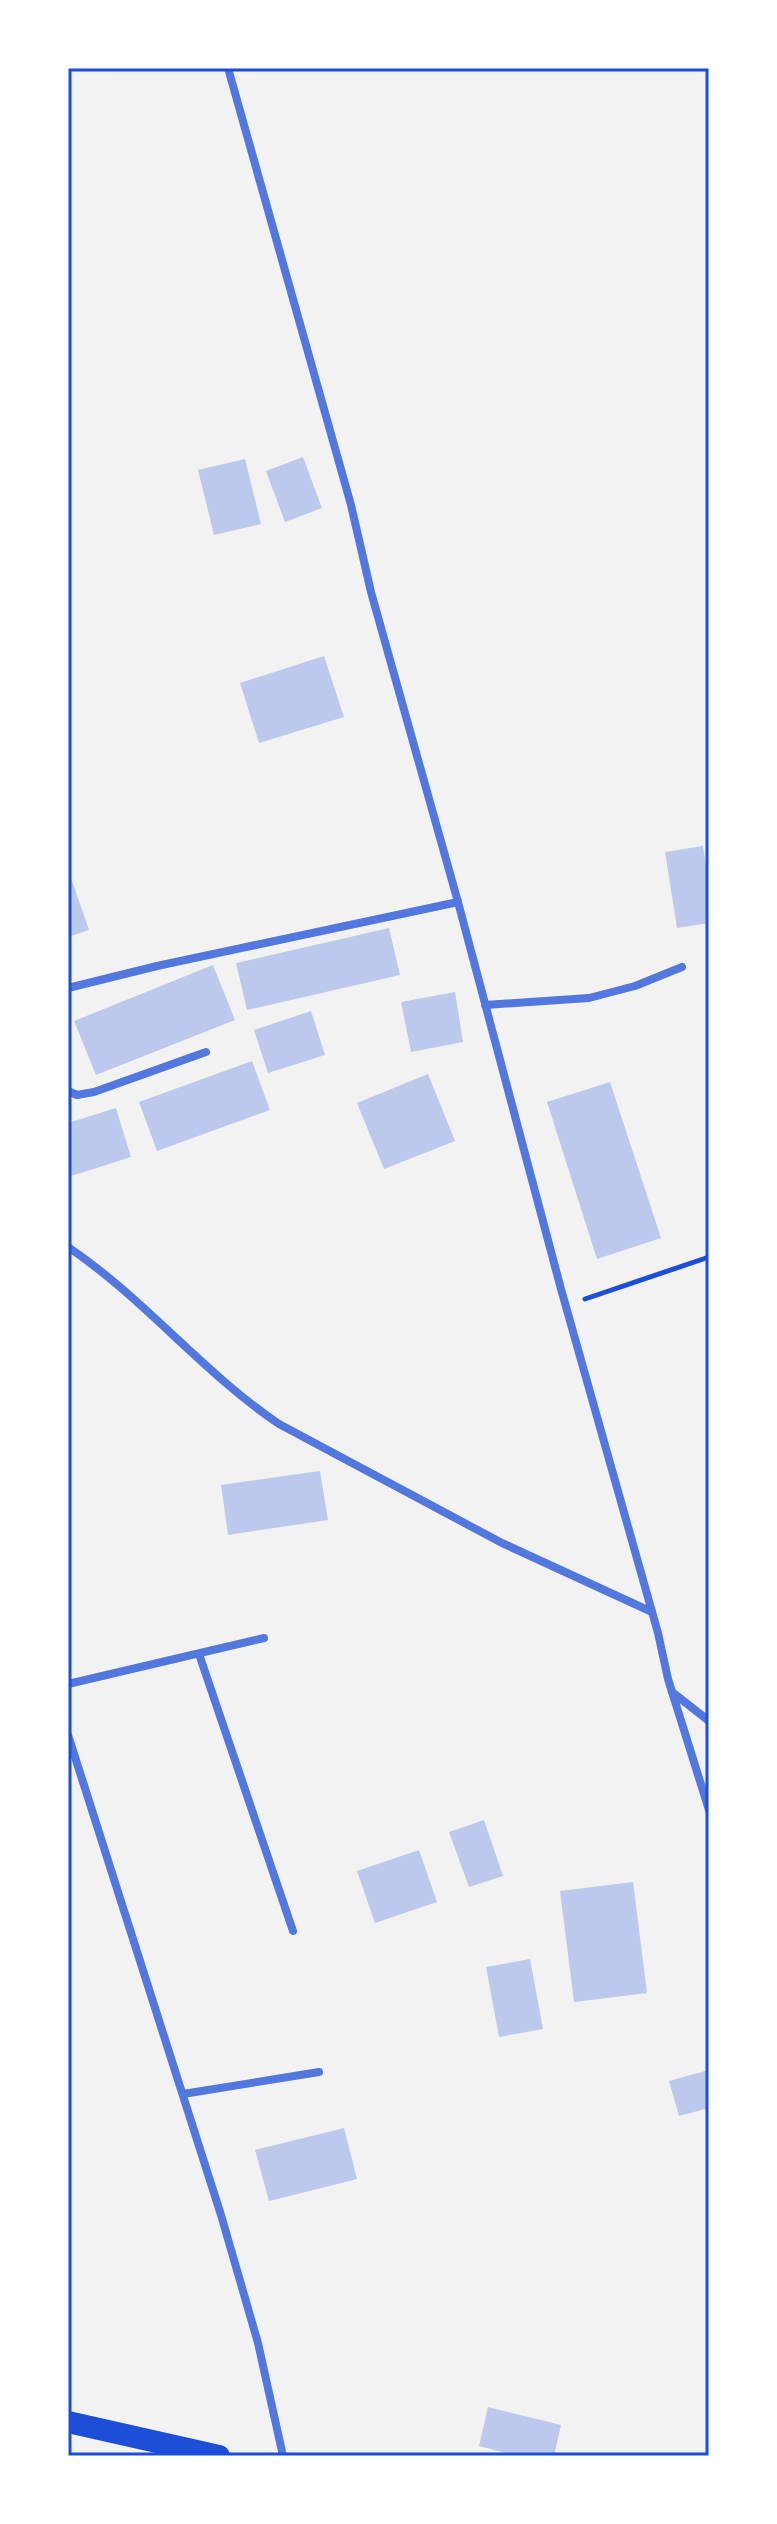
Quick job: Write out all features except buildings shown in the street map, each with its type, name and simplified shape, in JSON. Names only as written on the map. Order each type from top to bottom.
[{"type":"highway","points":[[68,2422],[219,2456]]},
{"type":"street","points":[[228,68],[351,505],[371,592],[458,902],[565,1306],[658,1633],[668,1679],[709,1810]]},
{"type":"street","points":[[68,988],[458,902]]},
{"type":"street","points":[[485,1005],[589,998],[635,986],[682,967]]},
{"type":"street","points":[[68,1091],[77,1095],[94,1092],[206,1052]]},
{"type":"street","points":[[68,1247],[148,1310],[216,1376],[279,1424],[502,1543],[652,1612]]},
{"type":"street","points":[[68,1684],[264,1638]]},
{"type":"street","points":[[199,1654],[293,1931]]},
{"type":"street","points":[[672,1692],[709,1721]]},
{"type":"street","points":[[68,1735],[183,2094],[258,2343],[283,2456]]},
{"type":"street","points":[[183,2094],[319,2072]]},
{"type":"path","points":[[565,1306],[709,1257]]}]
